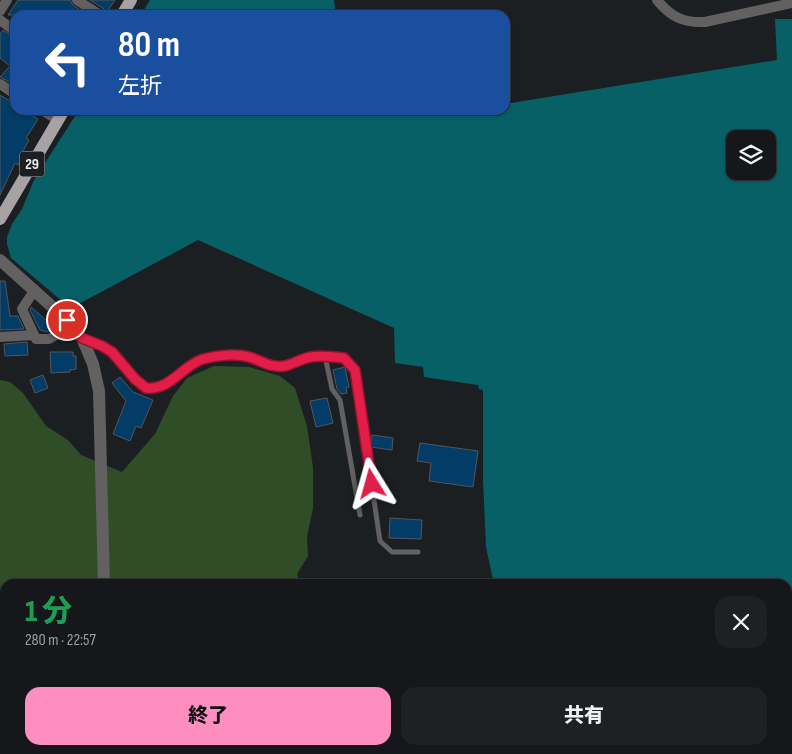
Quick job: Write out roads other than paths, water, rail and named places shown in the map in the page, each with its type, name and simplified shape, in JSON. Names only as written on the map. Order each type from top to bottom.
[{"type":"main road","name":"29","points":[[0,219],[61,115]]},
{"type":"street","points":[[0,11],[7,0]]},
{"type":"street","points":[[77,0],[92,10]]},
{"type":"street","points":[[657,0],[662,7],[676,18],[685,22],[705,22],[792,3]]},
{"type":"street","points":[[0,260],[72,326],[82,338],[92,364],[99,391],[104,579]]},
{"type":"street","points":[[34,291],[22,309],[36,339],[49,339],[72,326]]},
{"type":"street","points":[[0,337],[34,335]]},
{"type":"lane","points":[[82,338],[112,352],[143,386],[150,388],[164,384],[202,359],[219,356],[252,358],[267,365],[286,366],[311,357],[344,358],[355,370],[380,541],[392,552],[418,552]]},
{"type":"lane","points":[[325,356],[332,388],[340,400],[360,515]]},
{"type":"water","points":[[150,0],[334,0],[335,10],[144,10]]},
{"type":"water","points":[[775,19],[792,19],[792,579],[493,579],[486,547],[483,479],[483,390],[479,389],[478,385],[424,377],[423,367],[395,363],[394,328],[198,240],[75,306],[69,307],[11,258],[7,244],[7,237],[12,224],[22,209],[34,180],[76,115],[510,115],[510,103],[777,60]]}]
